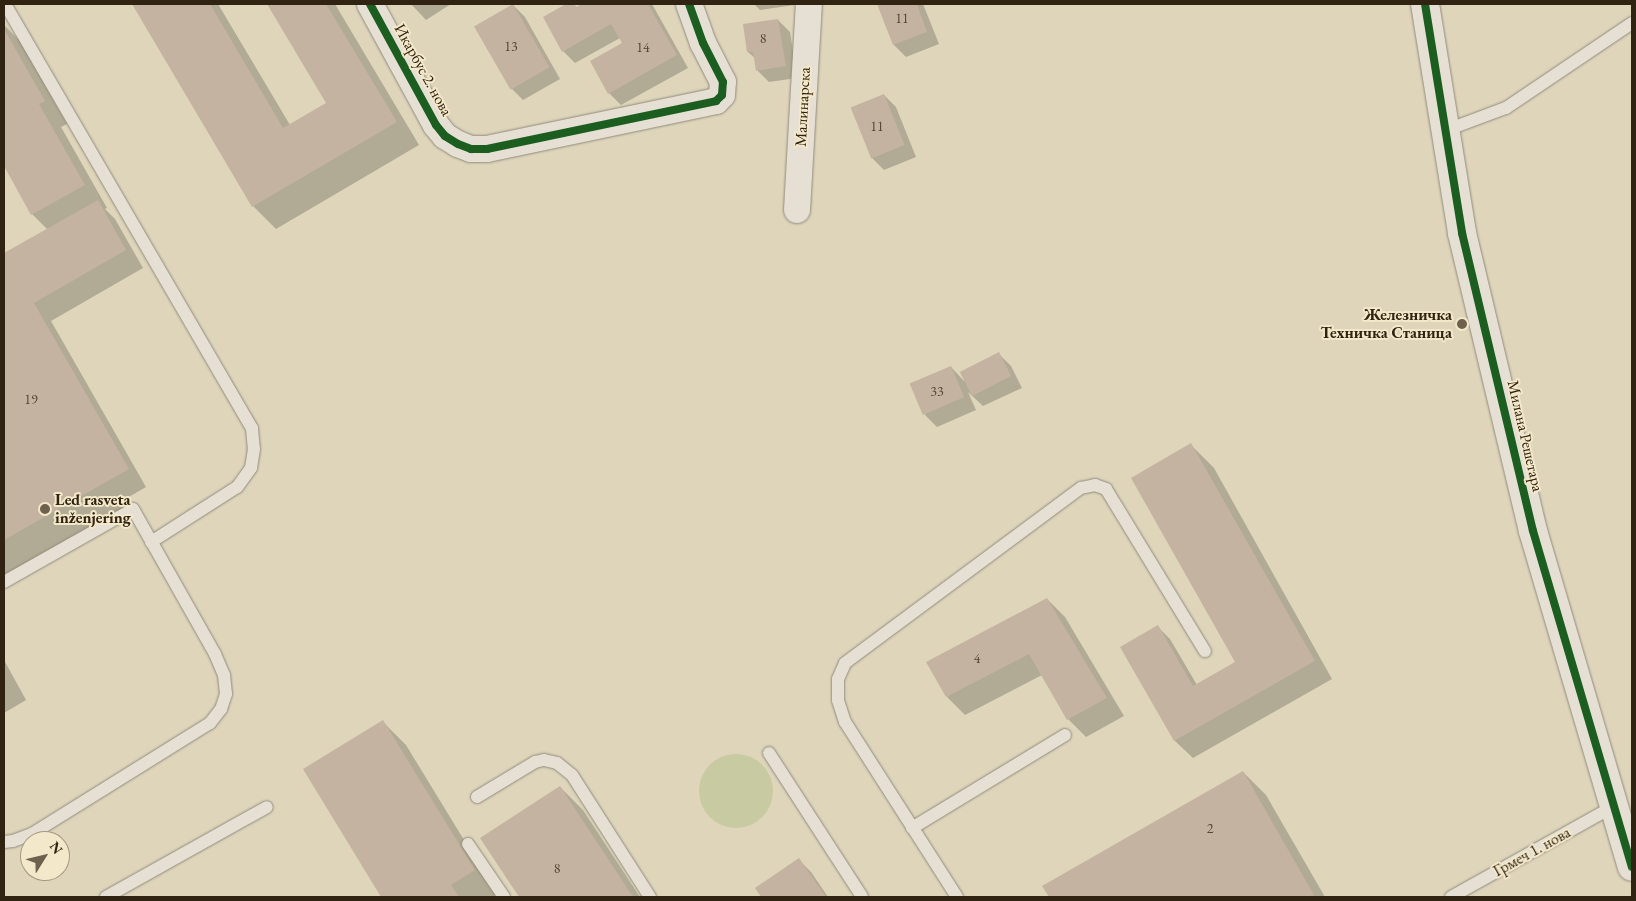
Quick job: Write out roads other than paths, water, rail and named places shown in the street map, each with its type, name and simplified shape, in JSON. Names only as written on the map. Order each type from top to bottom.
[{"type":"street","name":"Икарбус 2. нова","points":[[370,4],[436,125],[445,136],[458,144],[471,149],[487,149],[716,101],[722,95],[724,89],[721,74],[703,42],[689,4]]},
{"type":"street","name":"Малинарска","points":[[797,210],[809,4]]},
{"type":"street","name":"Милана Решетара","points":[[1425,4],[1462,233],[1533,531],[1632,867]]},
{"type":"lane","points":[[5,4],[252,428],[254,449],[251,468],[237,487],[151,542]]},
{"type":"lane","points":[[1444,130],[1506,108],[1632,23]]},
{"type":"lane","points":[[956,897],[845,722],[838,700],[838,679],[845,662],[1081,488],[1094,484],[1106,489],[1205,650]]},
{"type":"lane","points":[[4,582],[133,509],[215,654],[224,676],[226,694],[221,709],[210,724],[32,834],[13,841],[4,842]]},
{"type":"lane","points":[[912,828],[1064,735]]},
{"type":"lane","points":[[769,753],[862,897]]},
{"type":"lane","points":[[477,797],[535,762],[544,760],[557,763],[572,775],[650,897]]},
{"type":"lane","points":[[106,897],[267,807]]},
{"type":"lane","name":"Грмеч 1. нова","points":[[1451,897],[1613,807]]},
{"type":"lane","points":[[468,844],[504,897]]},
{"type":"place","name":"Железничка Техничка Станица","points":[[1462,324]]},
{"type":"place","name":"Led rasveta inženjering","points":[[45,509]]}]
